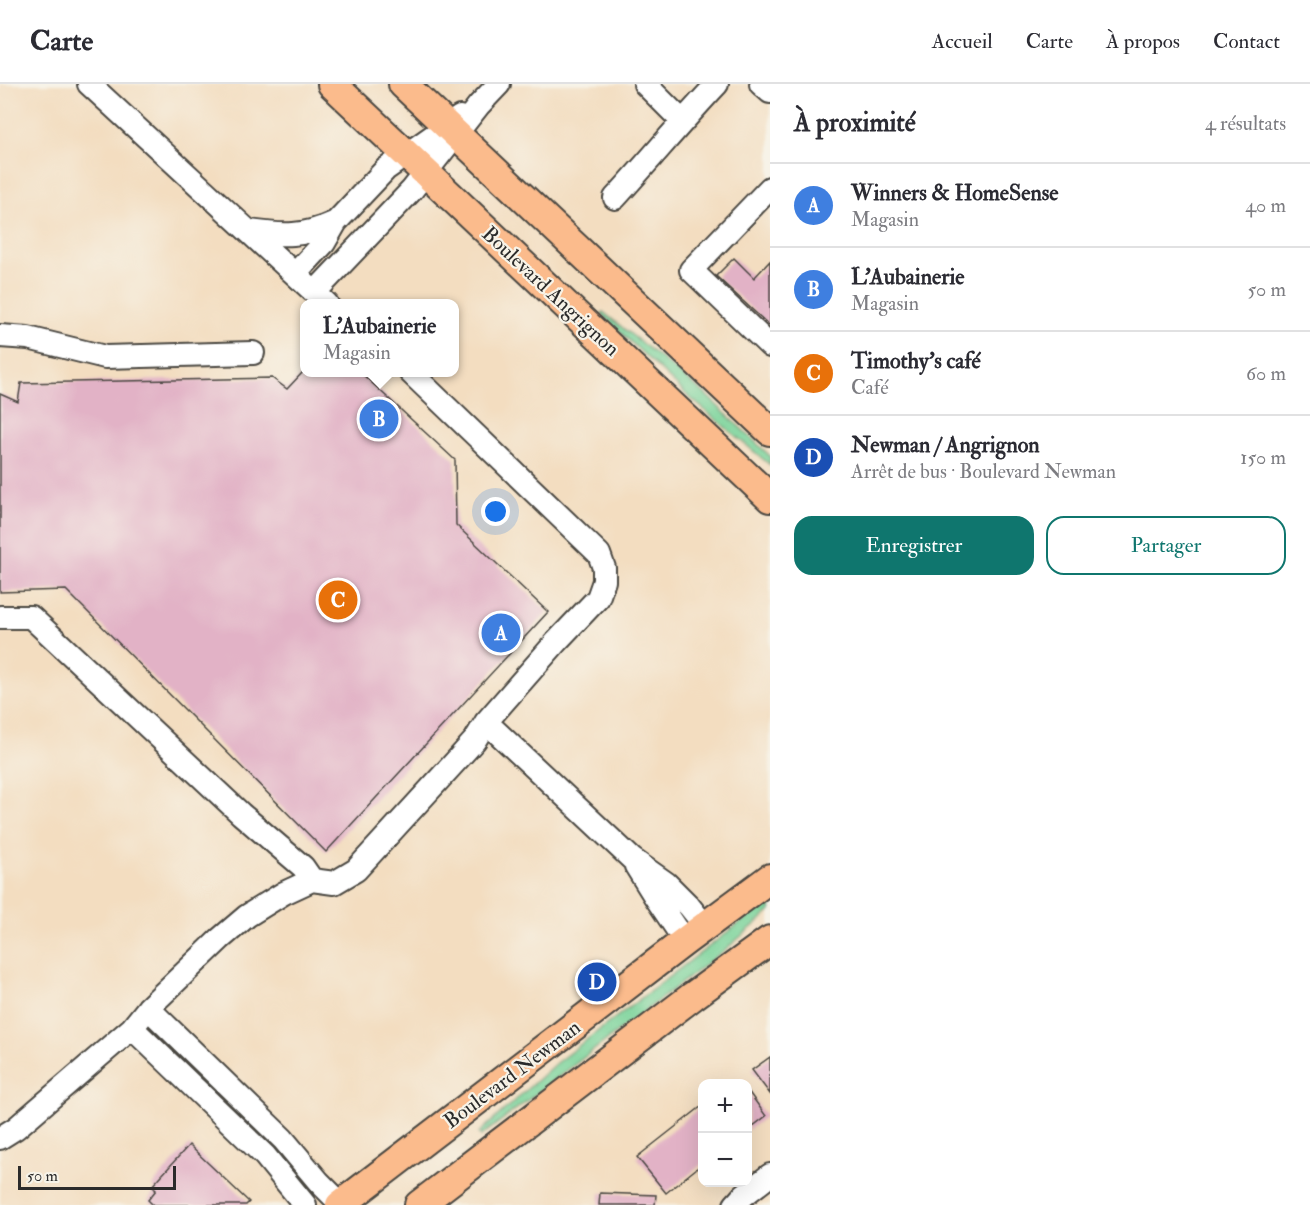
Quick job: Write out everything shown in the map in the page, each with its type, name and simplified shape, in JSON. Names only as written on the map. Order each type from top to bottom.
[{"type":"main road","name":"Boulevard Angrignon","points":[[332,84],[770,498]]},
{"type":"main road","points":[[403,84],[770,431]]},
{"type":"main road","name":"Boulevard Newman","points":[[341,1205],[770,878]]},
{"type":"main road","points":[[419,1205],[770,940]]},
{"type":"street","points":[[88,84],[321,298],[412,190],[416,163]]},
{"type":"street","points":[[295,274],[324,243],[336,222],[386,169],[416,163],[499,84]]},
{"type":"street","points":[[645,84],[682,121]]},
{"type":"street","points":[[615,198],[717,84]]},
{"type":"street","points":[[761,84],[770,92]]},
{"type":"street","points":[[770,188],[691,270],[770,346]]},
{"type":"street","points":[[249,231],[284,236],[294,235],[319,230],[336,222]]},
{"type":"street","points":[[0,336],[28,338],[105,357],[253,352]]},
{"type":"street","points":[[0,1138],[16,1128],[132,1028],[148,1008],[247,916],[284,893],[312,880],[334,884],[356,870],[475,740],[486,722],[598,598],[604,581],[604,568],[599,554],[415,377]]},
{"type":"street","points":[[0,617],[31,617],[241,814],[303,867],[312,880]]},
{"type":"street","points":[[486,722],[632,859],[666,883],[689,906],[695,934]]},
{"type":"street","points":[[148,1008],[283,1139],[341,1205]]},
{"type":"street","points":[[132,1028],[265,1156],[305,1205]]},
{"type":"street","points":[[735,1205],[770,1175]]},
{"type":"green space","points":[[603,312],[704,393],[770,456],[770,465],[688,396],[601,314]]},
{"type":"green space","points":[[770,900],[770,912],[726,949],[481,1136],[479,1133],[556,1063]]},
{"type":"building","points":[[734,258],[754,278],[770,261],[770,326],[716,276]]},
{"type":"building","points":[[300,375],[300,377],[365,377],[455,460],[456,525],[548,612],[326,852],[66,590],[0,592],[0,394],[18,402],[21,383],[272,378],[287,389]]},
{"type":"building","points":[[770,1057],[770,1094],[752,1070]]},
{"type":"building","points":[[752,1097],[766,1116],[752,1127]]},
{"type":"building","points":[[698,1109],[698,1167],[666,1193],[637,1157]]},
{"type":"building","points":[[189,1145],[249,1202],[246,1205],[153,1205],[148,1200],[156,1190],[152,1186]]},
{"type":"building","points":[[600,1193],[656,1195],[655,1205],[599,1205]]},
{"type":"place","name":"L'Aubainerie","points":[[379,419]]},
{"type":"place","name":"Timothy's café","points":[[338,600]]},
{"type":"place","name":"Winners & HomeSense","points":[[501,633]]},
{"type":"place","name":"Newman / Angrignon","points":[[597,982]]}]
